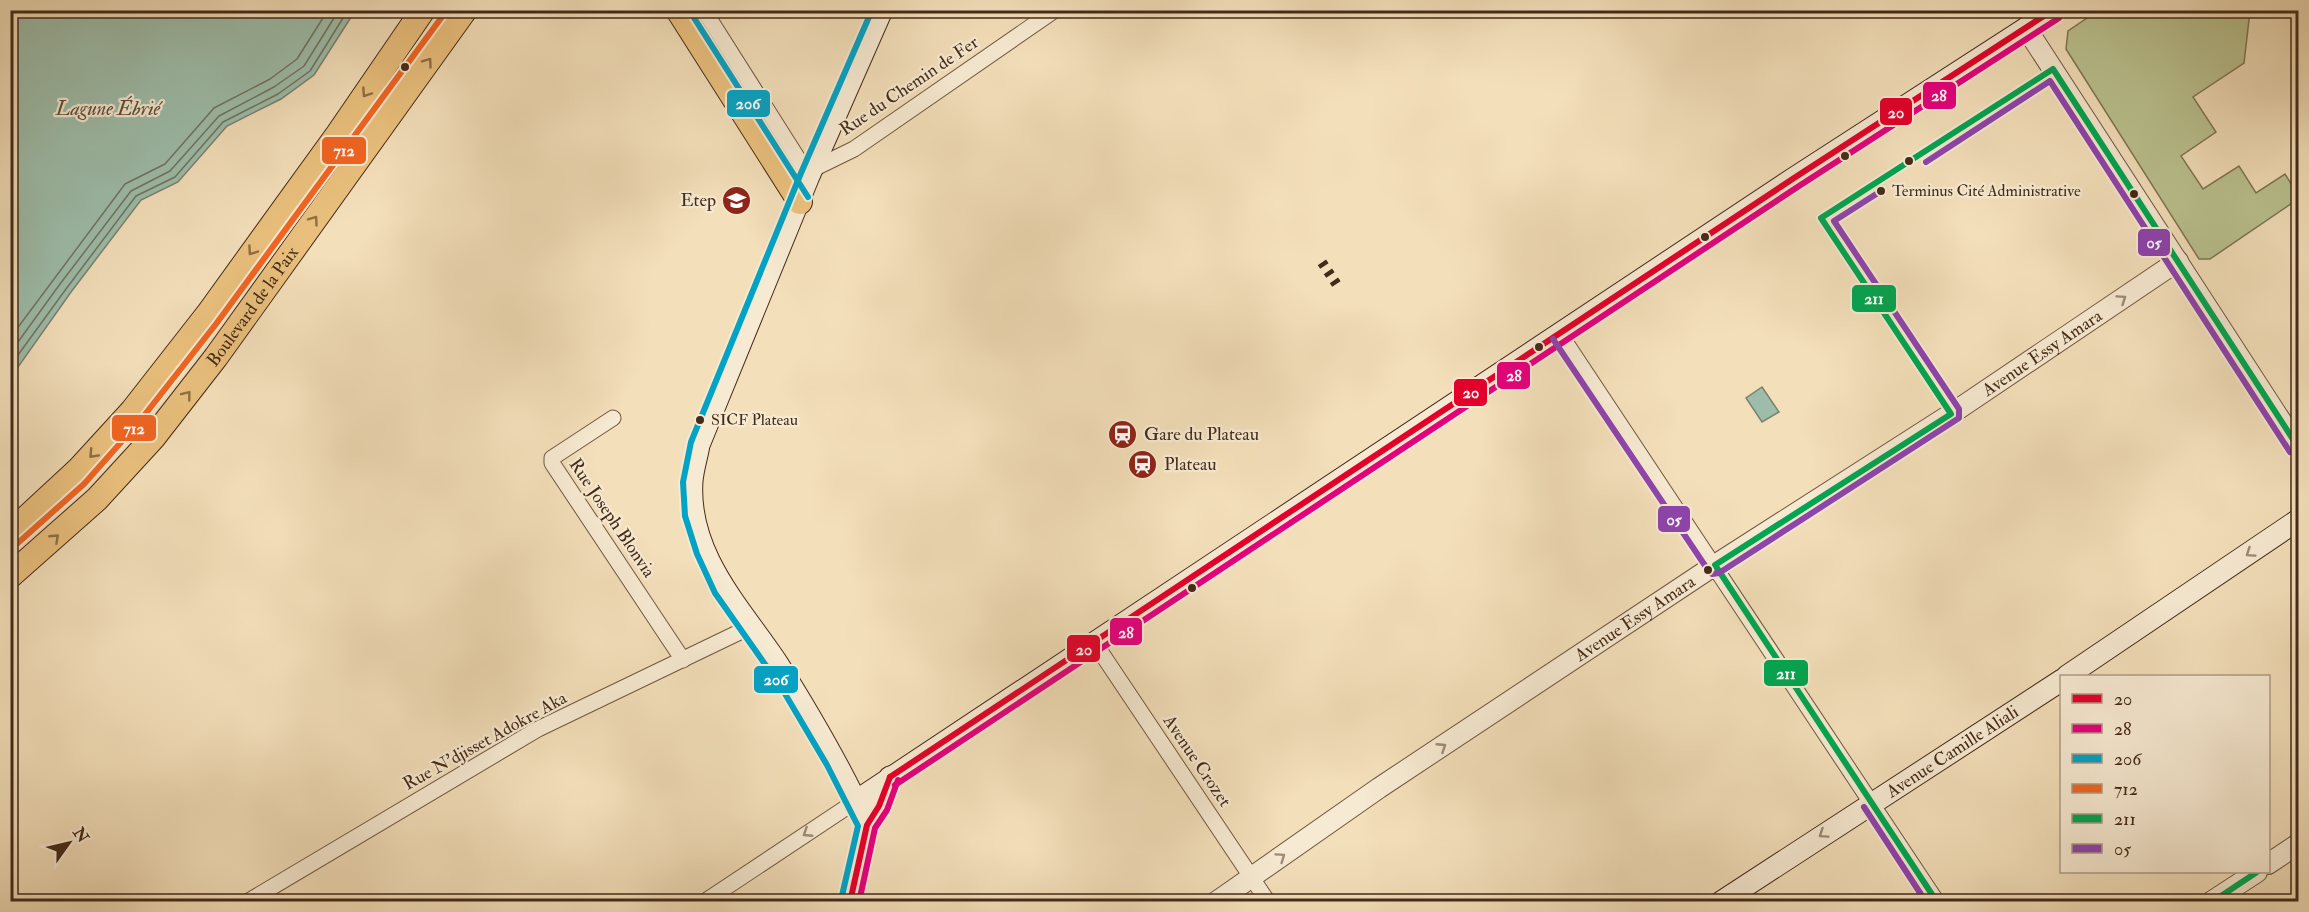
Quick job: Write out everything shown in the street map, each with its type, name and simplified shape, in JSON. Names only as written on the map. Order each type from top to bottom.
[{"type":"main road","name":"Boulevard de la Paix","points":[[10,576],[98,499],[153,438],[216,357],[465,10]]},
{"type":"main road","points":[[678,10],[800,202]]},
{"type":"main road","points":[[867,825],[856,801],[789,682],[723,588],[705,551],[694,514],[692,481],[699,445],[811,173],[882,10]]},
{"type":"main road","points":[[856,801],[1794,178],[2054,10]]},
{"type":"main road","name":"Boulevard de la Paix","points":[[10,533],[79,469],[133,410],[208,314],[338,134],[417,16]]},
{"type":"main road","points":[[2068,675],[2298,520]]},
{"type":"main road","name":"Avenue Camille Aliali","points":[[1721,902],[2060,681]]},
{"type":"main road","points":[[850,902],[867,825],[879,806],[890,777]]},
{"type":"street","points":[[714,10],[707,15],[811,173]]},
{"type":"street","name":"Rue du Chemin de Fer","points":[[811,173],[854,149],[1054,10]]},
{"type":"street","points":[[2026,28],[2296,441]]},
{"type":"street","name":"Avenue Essy Amara","points":[[1216,902],[1379,788],[1715,565],[1951,414],[2178,261]]},
{"type":"street","points":[[1560,334],[1937,902]]},
{"type":"street","name":"Rue Joseph Blonvia","points":[[613,418],[552,458],[552,463],[683,660]]},
{"type":"street","name":"Rue N'djisset Adokre Aka","points":[[247,902],[538,729],[750,627]]},
{"type":"street","name":"Avenue Crozet","points":[[1094,642],[1268,902]]},
{"type":"street","points":[[704,902],[856,801]]},
{"type":"street","points":[[2270,863],[2298,844]]},
{"type":"street","points":[[2211,902],[2255,873]]},
{"type":"green space","points":[[2099,10],[2250,11],[2244,63],[2193,97],[2216,132],[2181,156],[2203,189],[2239,166],[2256,193],[2285,174],[2298,195],[2298,199],[2210,259],[2199,259],[2066,49],[2068,31]]},
{"type":"water","name":"Lagune Ébrié","points":[[11,11],[355,11],[314,75],[281,99],[227,126],[178,182],[141,200],[71,292],[11,377]]},
{"type":"water","points":[[1762,387],[1779,412],[1762,422],[1746,398]]},
{"type":"railway","points":[[1319,267],[1328,261]]},
{"type":"railway","points":[[1325,276],[1334,270]]},
{"type":"railway","points":[[1331,285],[1340,279]]},
{"type":"transit line","name":"712","points":[[10,550],[84,484],[139,422],[216,324],[447,10]]},
{"type":"transit line","name":"206","points":[[689,10],[808,197]]},
{"type":"transit line","name":"206","points":[[841,900],[858,826],[827,765],[781,687],[715,593],[697,554],[685,516],[683,482],[691,442],[801,173],[872,10]]},
{"type":"transit line","name":"20","points":[[890,777],[1794,178],[2053,10]]},
{"type":"transit line","name":"28","points":[[895,785],[1799,186],[2059,18]]},
{"type":"transit line","name":"211","points":[[1937,902],[1715,565],[1951,414],[1821,218],[2053,69],[2298,447]]},
{"type":"transit line","name":"05","points":[[1926,162],[2050,81],[2290,452]]},
{"type":"transit line","name":"05","points":[[1553,339],[1708,570],[1712,574],[1719,573],[1959,418],[1959,409],[1834,221],[1881,191]]},
{"type":"transit line","name":"20","points":[[850,902],[867,825],[879,806],[890,777]]},
{"type":"transit line","name":"28","points":[[859,902],[875,828],[887,810],[898,780]]},
{"type":"transit line","name":"05","points":[[1864,807],[1926,902]]},
{"type":"transit line","name":"211","points":[[2212,902],[2256,873]]},
{"type":"place","name":"Terminus Cité Administrative","points":[[1881,191]]},
{"type":"place","name":"Etep","points":[[737,200]]},
{"type":"place","name":"SICF Plateau","points":[[700,420]]},
{"type":"place","name":"Gare du Plateau","points":[[1123,434]]},
{"type":"place","name":"Plateau","points":[[1143,464]]}]
